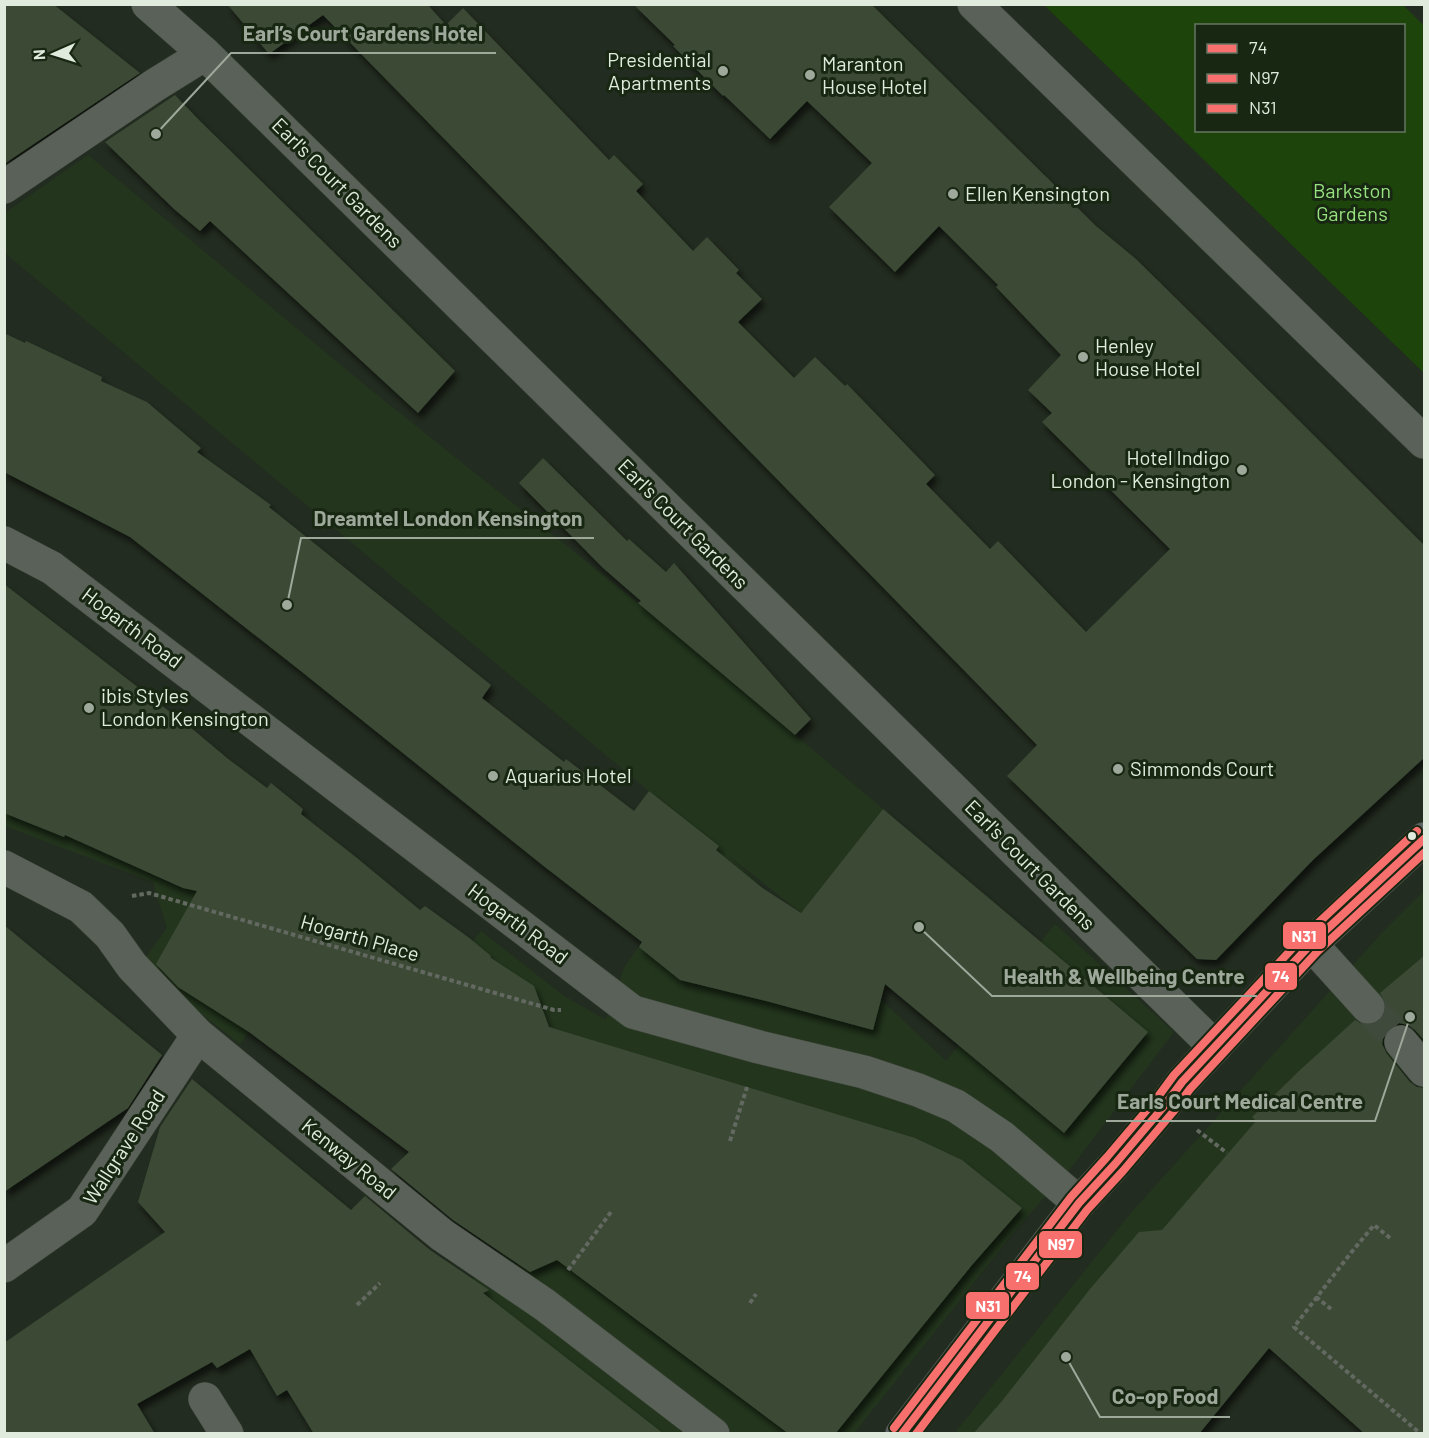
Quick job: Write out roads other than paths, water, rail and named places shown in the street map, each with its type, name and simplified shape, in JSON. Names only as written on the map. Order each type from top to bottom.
[{"type":"highway","points":[[902,1434],[1079,1203],[1115,1164],[1182,1082],[1311,944],[1425,839]]},
{"type":"street","points":[[974,4],[1425,442]]},
{"type":"street","name":"Earl's Court Gardens","points":[[153,6],[206,54],[1215,1047]]},
{"type":"street","points":[[4,187],[155,85],[206,54]]},
{"type":"street","name":"Hogarth Road","points":[[4,543],[52,568],[633,1011],[759,1047],[864,1072],[918,1090],[956,1106],[1002,1137],[1079,1203]]},
{"type":"street","name":"Kenway Road","points":[[4,867],[81,907],[110,936],[132,966],[198,1035],[442,1235],[545,1305],[713,1434]]},
{"type":"street","points":[[1311,944],[1368,1007]]},
{"type":"street","name":"Wallgrave Road","points":[[4,1266],[82,1211],[198,1035]]},
{"type":"street","points":[[1401,1042],[1425,1070]]},
{"type":"street","points":[[205,1399],[227,1434]]},
{"type":"tunnel","points":[[1368,1007],[1401,1042]]},
{"type":"place","name":"Presidential Apartments","points":[[723,71]]},
{"type":"place","name":"Maranton House Hotel","points":[[810,75]]},
{"type":"place","name":"Earl’s Court Gardens Hotel","points":[[156,134]]},
{"type":"place","name":"Ellen Kensington","points":[[953,194]]},
{"type":"place","name":"Henley House Hotel","points":[[1083,357]]},
{"type":"place","name":"Hotel Indigo London - Kensington","points":[[1242,470]]},
{"type":"place","name":"Dreamtel London Kensington","points":[[287,605]]},
{"type":"place","name":"ibis Styles London Kensington","points":[[89,708]]},
{"type":"place","name":"Simmonds Court","points":[[1118,769]]},
{"type":"place","name":"Aquarius Hotel","points":[[493,776]]},
{"type":"place","name":"Health & Wellbeing Centre","points":[[919,927]]},
{"type":"place","name":"Earls Court Medical Centre","points":[[1410,1017]]},
{"type":"place","name":"Co-op Food","points":[[1066,1357]]},
{"type":"park label","name":"Barkston Gardens","points":[[1352,202]]}]
